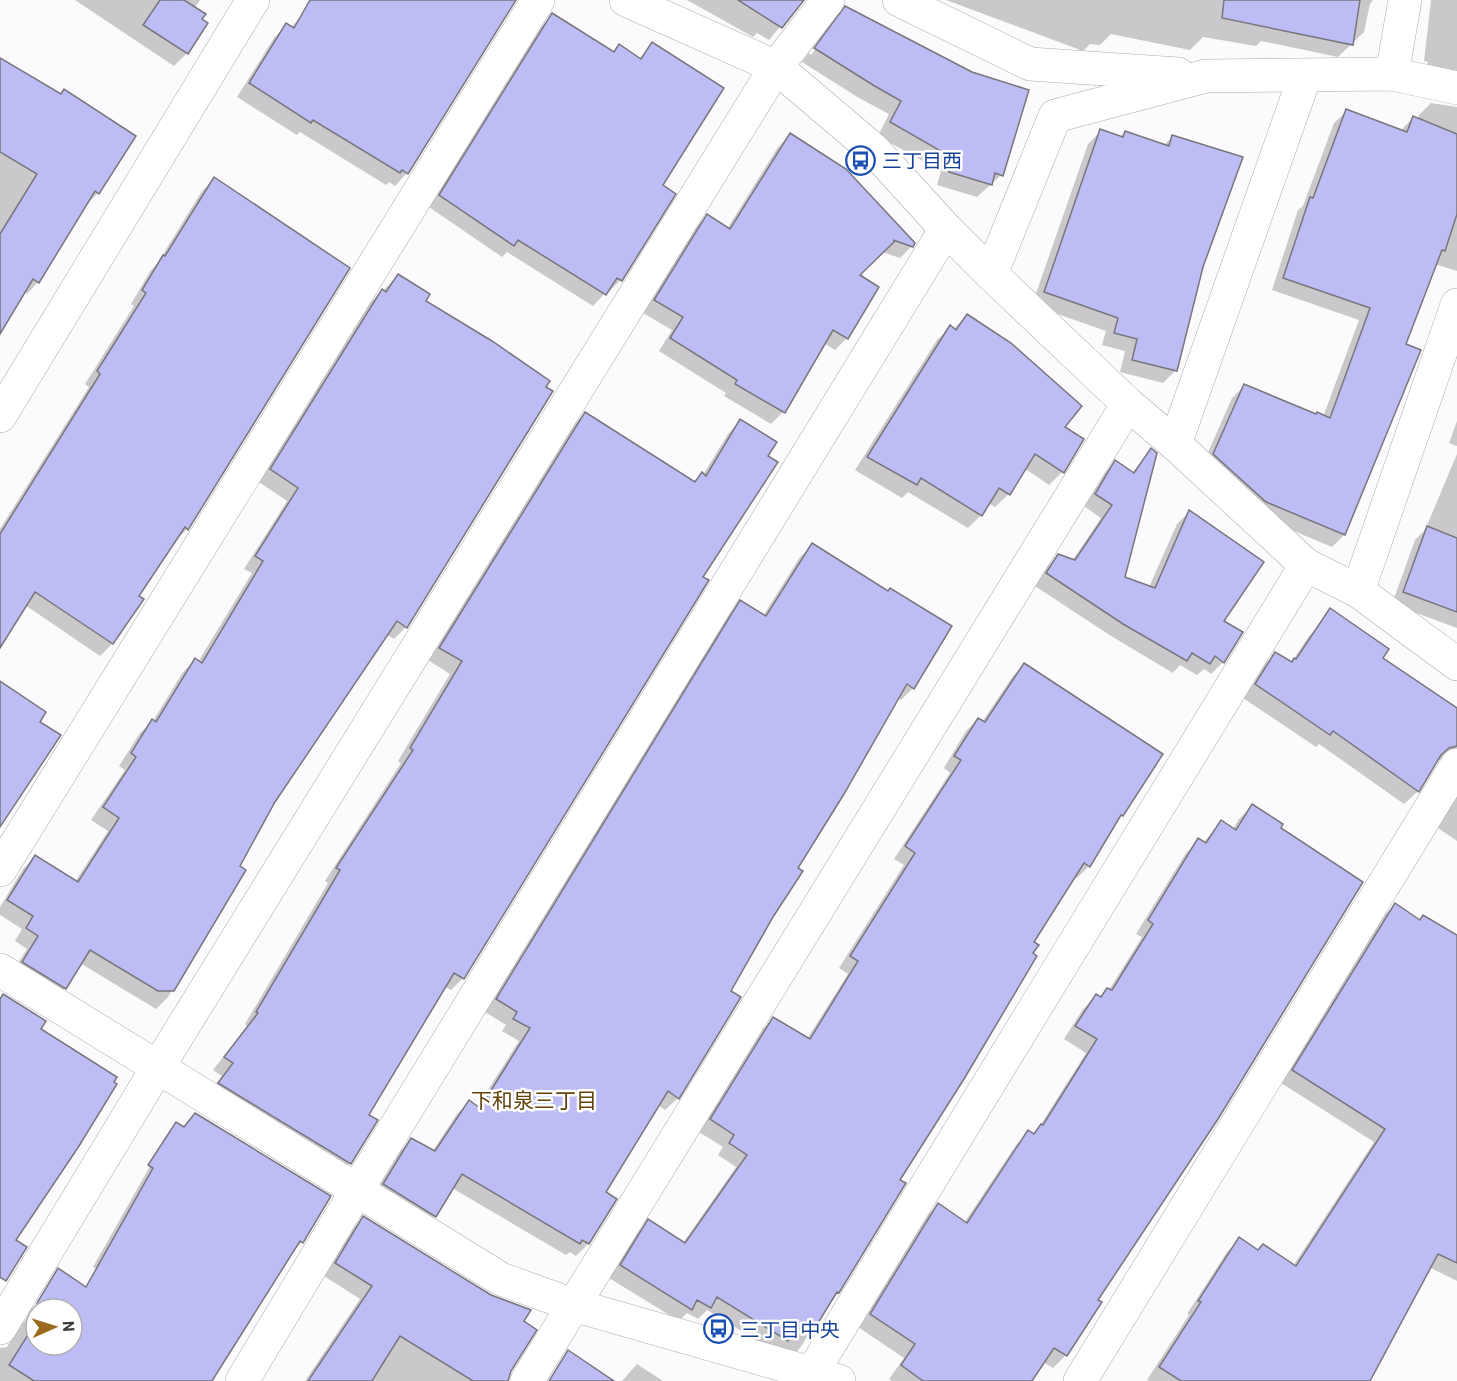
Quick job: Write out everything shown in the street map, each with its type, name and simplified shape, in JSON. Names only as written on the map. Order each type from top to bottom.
[{"type":"street","points":[[0,416],[253,0]]},
{"type":"street","points":[[0,870],[538,0]]},
{"type":"street","points":[[626,0],[776,67],[874,150],[946,229],[991,274],[1128,404],[1175,444],[1306,565],[1358,591],[1457,664]]},
{"type":"street","points":[[0,1328],[158,1066],[776,67],[828,0]]},
{"type":"street","points":[[899,0],[1030,64],[1206,76],[1392,74],[1457,87]]},
{"type":"street","points":[[1392,74],[1405,0]]},
{"type":"street","points":[[991,274],[1055,116],[1206,76]]},
{"type":"street","points":[[1175,444],[1305,76]]},
{"type":"street","points":[[242,1381],[946,229]]},
{"type":"street","points":[[1358,591],[1457,305]]},
{"type":"street","points":[[527,1381],[1128,404]]},
{"type":"street","points":[[0,969],[501,1279],[573,1305],[819,1378],[1306,565]]},
{"type":"street","points":[[1080,1381],[1457,765]]},
{"type":"building","points":[[160,0],[184,0],[206,14],[202,19],[208,23],[188,54],[143,25]]},
{"type":"building","points":[[310,0],[516,0],[408,174],[402,170],[400,173],[313,120],[311,123],[249,83],[286,23],[294,28]]},
{"type":"building","points":[[738,0],[804,0],[782,28]]},
{"type":"building","points":[[1224,0],[1360,0],[1353,45],[1222,18]]},
{"type":"building","points":[[845,6],[972,72],[1029,90],[1003,176],[995,173],[992,185],[949,172],[953,158],[890,122],[901,101],[814,48]]},
{"type":"building","points":[[552,13],[614,52],[619,44],[641,59],[652,42],[724,88],[663,185],[676,194],[622,281],[617,278],[606,295],[518,240],[514,246],[439,195]]},
{"type":"building","points":[[0,58],[61,94],[64,89],[136,136],[99,194],[95,191],[39,283],[33,279],[0,334],[0,234],[37,174],[0,152]]},
{"type":"building","points":[[1346,109],[1407,132],[1413,116],[1457,134],[1457,214],[1445,251],[1442,250],[1406,344],[1421,350],[1345,535],[1266,502],[1213,454],[1244,384],[1330,418],[1370,308],[1283,278],[1310,197],[1313,198]]},
{"type":"building","points":[[1100,129],[1123,137],[1125,131],[1169,146],[1172,135],[1243,157],[1203,267],[1177,371],[1132,360],[1137,339],[1114,333],[1118,318],[1044,292]]},
{"type":"building","points":[[790,133],[846,169],[915,243],[913,247],[893,240],[895,241],[860,275],[879,287],[848,339],[833,330],[785,413],[735,384],[737,380],[670,338],[683,317],[654,300],[707,214],[730,229]]},
{"type":"building","points":[[214,177],[350,268],[188,530],[185,527],[139,596],[144,599],[113,644],[35,592],[0,648],[0,534],[100,374],[97,371],[146,293],[142,290]]},
{"type":"building","points":[[398,274],[430,294],[426,301],[492,341],[550,381],[546,387],[553,391],[407,628],[397,621],[275,802],[240,866],[246,870],[174,991],[158,991],[90,950],[66,989],[22,962],[38,936],[26,928],[33,916],[7,900],[35,855],[78,882],[119,818],[103,807],[136,757],[131,753],[152,719],[156,722],[195,658],[202,663],[263,561],[255,556],[298,488],[270,469],[382,289],[386,292]]},
{"type":"building","points":[[967,314],[1011,343],[1082,406],[1065,427],[1084,439],[1064,473],[1035,454],[1010,495],[999,488],[982,516],[921,478],[917,485],[867,457],[950,325],[956,330]]},
{"type":"building","points":[[585,412],[695,482],[702,472],[706,476],[740,419],[777,442],[768,456],[778,462],[703,577],[709,580],[464,979],[454,973],[370,1113],[369,1115],[378,1120],[351,1164],[218,1083],[233,1063],[224,1057],[258,1013],[256,1012],[340,870],[336,868],[413,750],[410,748],[462,661],[439,648]]},
{"type":"building","points":[[1151,448],[1157,453],[1125,577],[1155,588],[1189,510],[1264,562],[1224,621],[1243,632],[1224,663],[1215,656],[1210,664],[1192,653],[1187,661],[1123,624],[1046,573],[1058,554],[1075,560],[1112,505],[1095,494],[1115,460],[1134,473]]},
{"type":"building","points":[[1427,526],[1457,538],[1457,612],[1403,592]]},
{"type":"building","points":[[812,543],[888,591],[890,588],[952,626],[914,689],[907,684],[844,794],[798,868],[803,871],[773,917],[731,991],[741,997],[679,1099],[668,1091],[606,1192],[617,1199],[589,1244],[582,1240],[580,1244],[462,1174],[436,1217],[383,1184],[411,1138],[435,1151],[469,1100],[480,1108],[530,1028],[513,1019],[517,1012],[496,999],[740,600],[766,616]]},
{"type":"building","points":[[1330,608],[1389,649],[1383,658],[1457,708],[1457,746],[1449,748],[1441,755],[1419,792],[1333,731],[1330,735],[1255,684],[1275,652],[1292,662],[1294,658],[1296,659]]},
{"type":"building","points":[[1024,663],[1163,754],[1123,816],[1121,815],[1090,867],[1084,863],[1034,942],[1039,945],[1033,953],[1037,956],[964,1079],[900,1180],[906,1183],[810,1336],[797,1327],[788,1341],[717,1297],[711,1308],[697,1300],[692,1310],[620,1265],[648,1219],[685,1243],[747,1155],[729,1143],[734,1135],[710,1119],[773,1017],[810,1039],[858,961],[850,956],[915,853],[905,846],[961,760],[954,756],[978,718],[985,722]]},
{"type":"building","points":[[0,681],[46,712],[40,722],[61,735],[0,827]]},
{"type":"building","points":[[1252,804],[1283,824],[1281,828],[1363,882],[1218,1119],[1098,1300],[1102,1302],[1067,1356],[1054,1348],[1032,1381],[923,1381],[901,1365],[915,1344],[870,1314],[938,1203],[967,1223],[1028,1130],[1034,1134],[1041,1124],[1043,1125],[1097,1039],[1075,1026],[1096,994],[1101,997],[1107,988],[1112,990],[1153,924],[1148,920],[1198,838],[1206,843],[1221,820],[1236,830]]},
{"type":"building","points":[[1395,903],[1420,920],[1423,915],[1457,935],[1457,1263],[1438,1254],[1370,1381],[1181,1381],[1159,1367],[1239,1237],[1258,1250],[1263,1244],[1296,1266],[1385,1129],[1292,1070]]},
{"type":"building","points":[[3,994],[46,1021],[41,1029],[117,1077],[114,1082],[117,1084],[79,1146],[16,1240],[27,1247],[6,1281],[0,1277],[0,999]]},
{"type":"building","points":[[195,1113],[331,1196],[303,1243],[300,1241],[212,1381],[34,1381],[9,1365],[24,1341],[24,1357],[84,1357],[84,1297],[41,1297],[58,1268],[86,1287],[153,1168],[148,1165],[176,1122],[184,1127]]},
{"type":"building","points":[[363,1216],[491,1295],[531,1310],[524,1321],[537,1330],[511,1371],[508,1381],[473,1381],[400,1336],[372,1381],[308,1381],[372,1286],[335,1263]]},
{"type":"building","points":[[568,1350],[614,1381],[549,1381]]},
{"type":"place","name":"三丁目西","points":[[861,160]]},
{"type":"place","name":"三丁目中央","points":[[719,1329]]},
{"type":"district","name":"下和泉三丁目","points":[[534,1099]]}]
